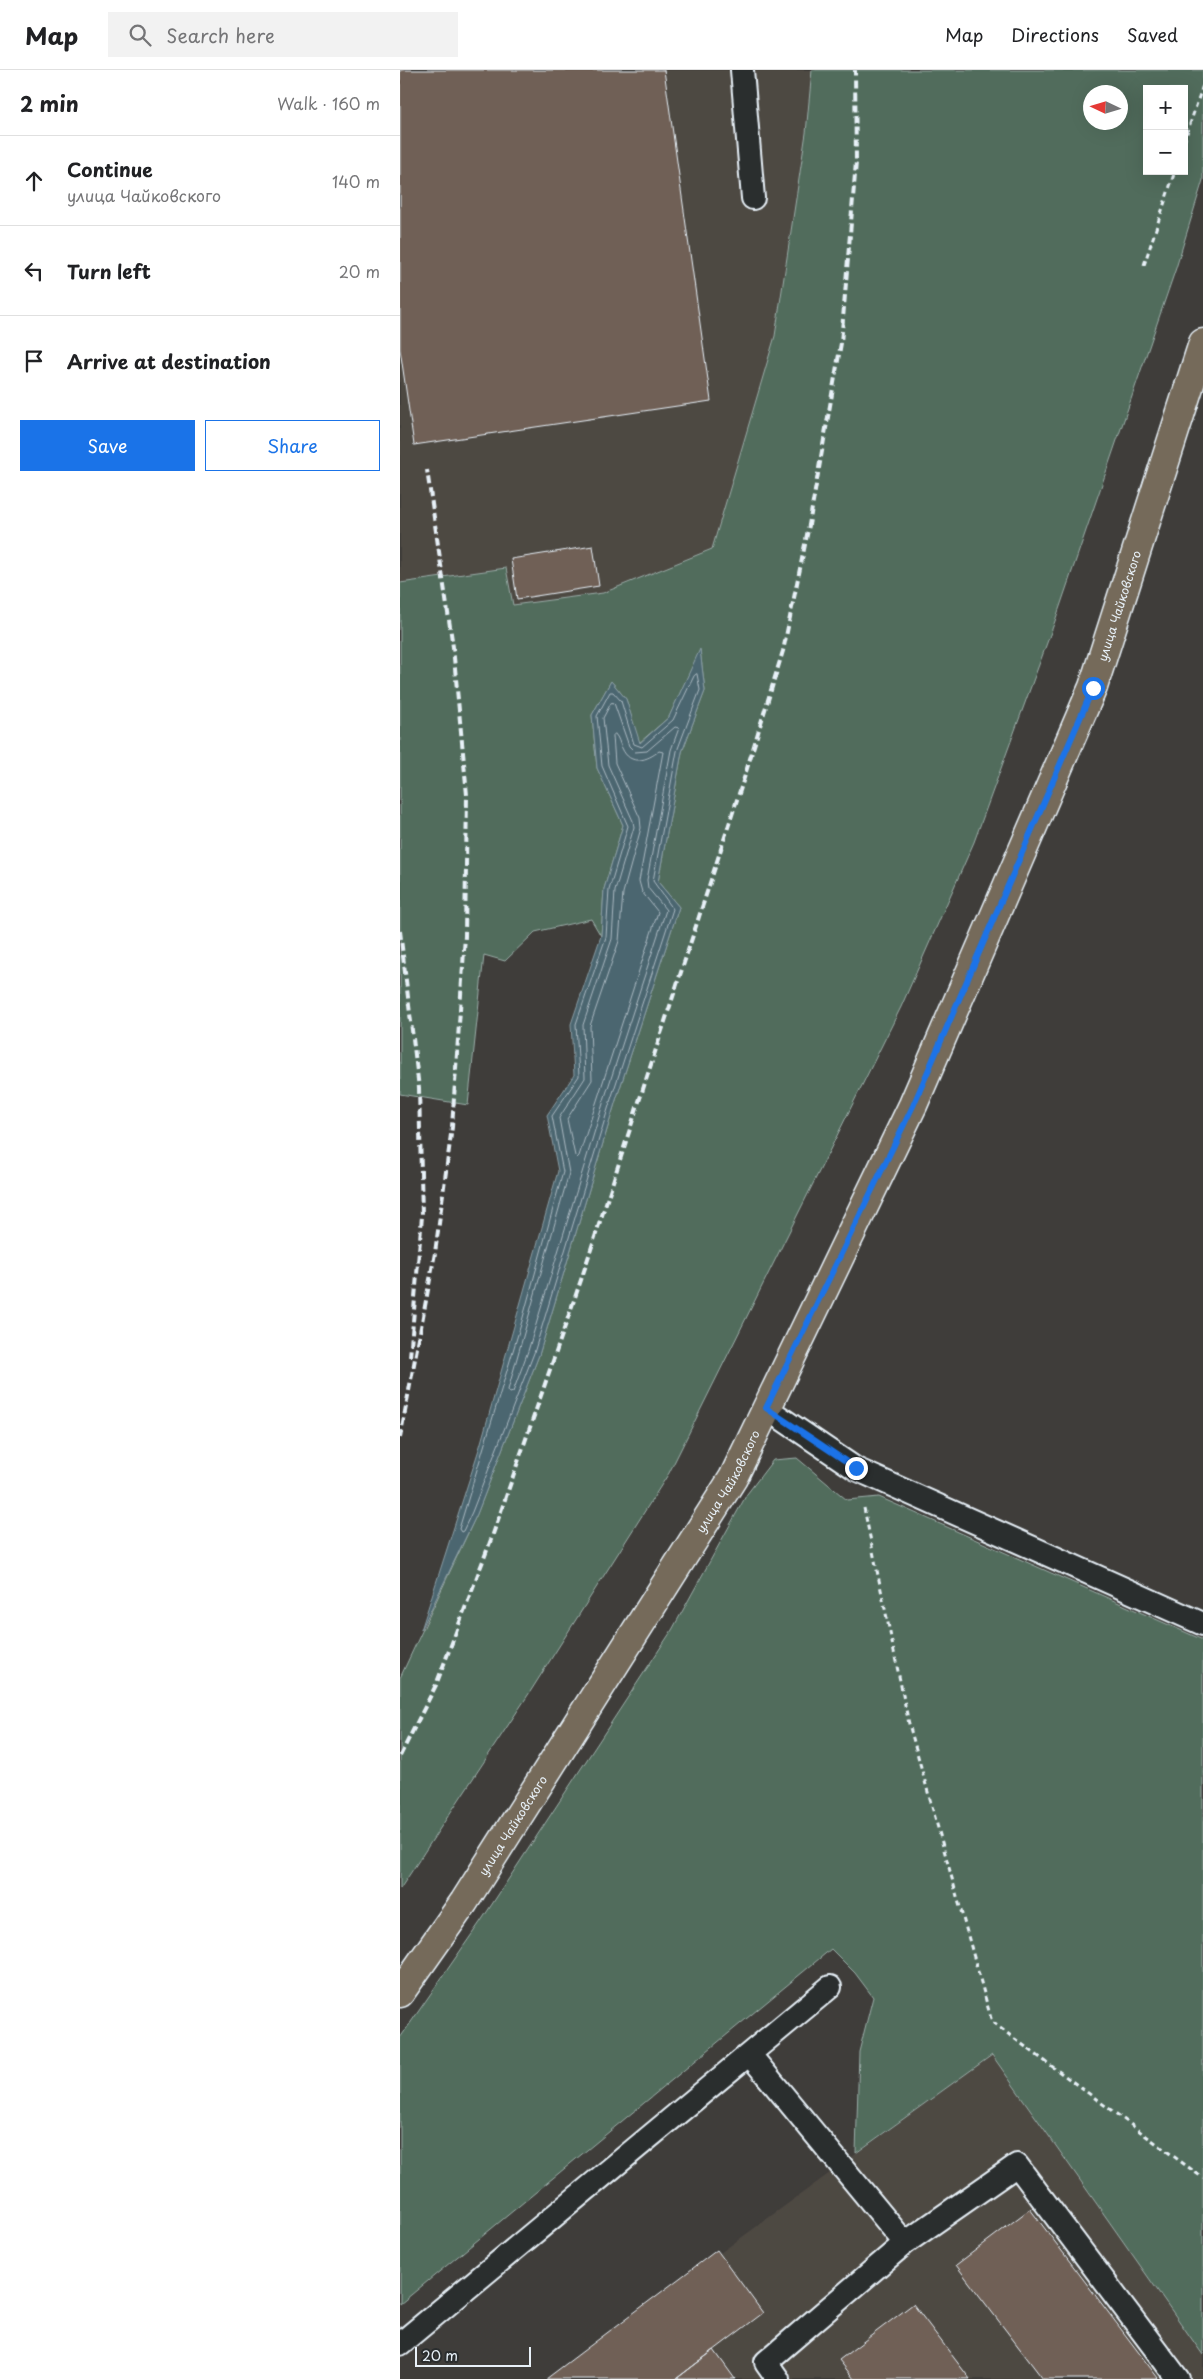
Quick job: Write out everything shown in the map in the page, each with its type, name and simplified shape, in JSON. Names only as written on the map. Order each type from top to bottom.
[{"type":"main road","name":"улица Чайковского","points":[[400,1993],[464,1902],[733,1478],[913,1106],[1093,688],[1203,342]]},
{"type":"lane","points":[[742,70],[753,198]]},
{"type":"lane","points":[[766,1408],[856,1468],[1203,1624]]},
{"type":"lane","points":[[400,2344],[830,1987]]},
{"type":"lane","points":[[750,2054],[905,2243]]},
{"type":"lane","points":[[778,2379],[766,2362],[905,2243],[1016,2165],[1178,2379]]},
{"type":"path","points":[[1188,130],[1203,84]]},
{"type":"path","points":[[1144,264],[1174,175]]},
{"type":"path","points":[[856,1468],[909,1724],[992,2022],[1203,2178]]},
{"type":"shaded area","points":[[400,70],[812,70],[806,133],[775,336],[712,549],[603,593],[513,605],[506,568],[400,583]]},
{"type":"shaded area","points":[[992,2055],[1203,2355],[1203,2379],[547,2379]]},
{"type":"green space","points":[[812,70],[1203,70],[1203,180],[1176,268],[1055,621],[974,842],[901,1007],[669,1473],[530,1692],[400,1889],[400,1678],[477,1514],[539,1355],[616,1100],[679,907],[658,882],[682,752],[705,691],[700,650],[669,717],[639,743],[626,699],[611,681],[592,715],[597,768],[623,825],[604,889],[601,936],[591,919],[535,932],[505,961],[484,955],[468,1105],[400,1094],[400,583],[506,568],[513,605],[603,593],[712,549],[775,336],[806,133]]},
{"type":"green space","points":[[797,1458],[847,1500],[879,1497],[1203,1640],[1203,2355],[992,2055],[856,2153],[859,2052],[873,1997],[855,1973],[831,1949],[400,2304],[400,2038],[481,1921],[672,1630],[747,1494],[773,1460]]},
{"type":"water","points":[[700,649],[705,691],[682,752],[658,882],[679,907],[616,1100],[539,1355],[477,1514],[421,1630],[480,1446],[558,1171],[547,1115],[574,1075],[571,1024],[601,936],[604,889],[623,825],[597,768],[592,715],[611,681],[626,699],[640,743],[669,717]]},
{"type":"building","points":[[400,70],[664,70],[711,401],[414,445],[400,349]]},
{"type":"building","points":[[593,546],[599,586],[517,599],[511,559]]},
{"type":"building","points":[[1030,2209],[1157,2379],[1043,2379],[956,2265]]},
{"type":"building","points":[[717,2250],[763,2313],[676,2379],[546,2379]]},
{"type":"building","points":[[913,2304],[970,2379],[854,2379],[839,2360]]},
{"type":"building","points":[[714,2350],[735,2379],[676,2379]]},
{"type":"railway","points":[[400,1756],[436,1685],[492,1537],[581,1280],[745,775],[783,651],[809,525],[841,343],[856,162],[855,70]]},
{"type":"railway","points":[[400,1438],[435,1253],[452,1127],[465,936],[467,795],[453,647],[427,470]]},
{"type":"railway","points":[[400,931],[419,1088],[422,1216],[410,1357]]},
{"type":"route","points":[[856,1468],[766,1408],[913,1106],[1093,688]]}]
